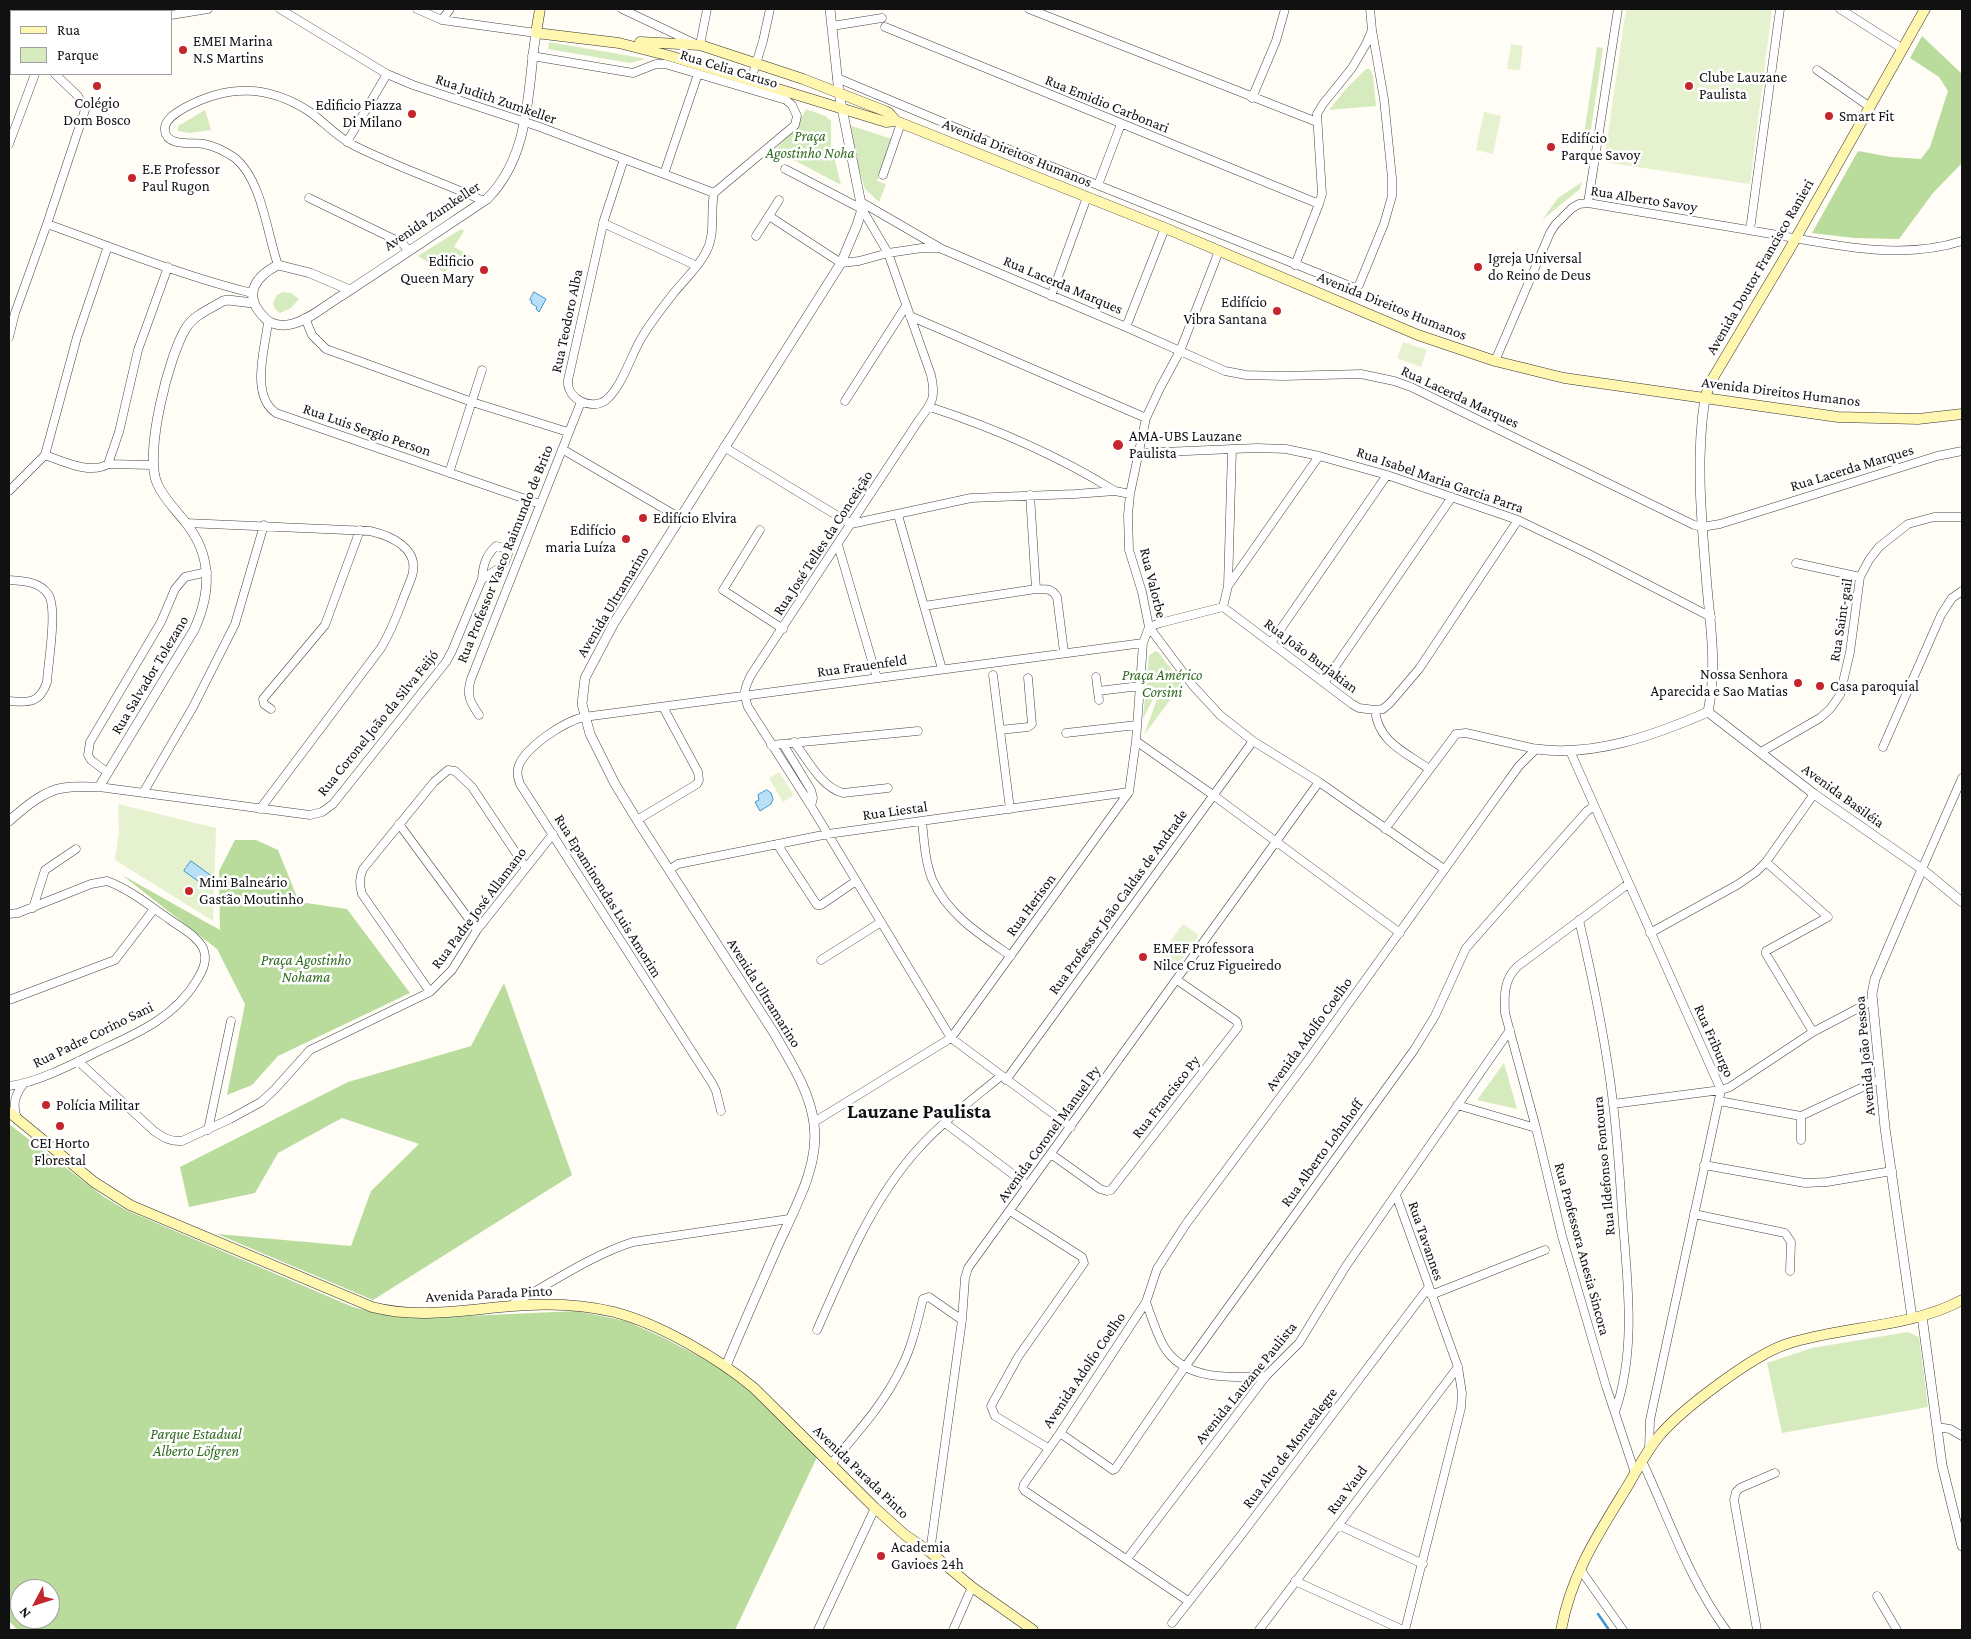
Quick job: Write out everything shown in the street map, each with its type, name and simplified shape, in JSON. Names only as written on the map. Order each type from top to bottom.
[{"type":"main road","name":"Avenida Zumkeller","points":[[536,33],[540,9]]},
{"type":"main road","name":"Avenida Doutor Francisco Ranieri","points":[[1705,398],[1710,383],[1796,238],[1925,9]]},
{"type":"main road","name":"Avenida Direitos Humanos","points":[[536,33],[619,44],[670,56],[841,109],[886,122],[898,122],[1164,228],[1418,335],[1495,361],[1558,377],[1838,418],[1918,419],[1962,414]]},
{"type":"main road","name":"Avenida Direitos Humanos","points":[[619,44],[629,41],[652,44],[699,45],[839,92],[889,113],[898,122]]},
{"type":"main road","name":"Avenida Parada Pinto","points":[[9,1112],[94,1182],[130,1206],[353,1301],[391,1312],[411,1313],[461,1312],[511,1306],[554,1304],[613,1312],[650,1326],[726,1366],[754,1388],[875,1508],[908,1538],[930,1552],[972,1587],[1033,1630]]},
{"type":"main road","points":[[1561,1630],[1564,1615],[1587,1552],[1649,1449],[1660,1435],[1692,1406],[1739,1371],[1772,1350],[1806,1338],[1917,1317],[1948,1308],[1962,1300]]},
{"type":"street","points":[[172,15],[208,9]]},
{"type":"street","name":"Rua Judith Zumkeller","points":[[280,9],[387,74],[714,193]]},
{"type":"street","name":"Avenida Direitos Humanos","points":[[417,9],[442,20],[536,33]]},
{"type":"street","points":[[442,20],[450,9]]},
{"type":"street","points":[[622,9],[699,45],[707,9]]},
{"type":"street","points":[[640,17],[642,9]]},
{"type":"street","points":[[751,80],[770,9]]},
{"type":"street","points":[[830,9],[841,109],[861,206],[888,254],[932,375],[934,396],[930,408],[968,419],[1002,433],[1081,471],[1115,491]]},
{"type":"street","points":[[1029,9],[1316,122]]},
{"type":"street","points":[[1252,98],[1276,40],[1285,9]]},
{"type":"street","points":[[838,78],[1295,266],[1356,288],[1381,233],[1392,196],[1384,99],[1370,9]]},
{"type":"street","points":[[1588,203],[1618,9]]},
{"type":"street","points":[[1750,230],[1780,9]]},
{"type":"street","points":[[1840,9],[1903,49]]},
{"type":"street","points":[[832,26],[882,18]]},
{"type":"street","name":"Rua Emidio Carbonari","points":[[885,27],[1319,204]]},
{"type":"street","points":[[1295,266],[1319,204],[1322,185],[1316,122],[1317,114],[1356,62],[1372,30]]},
{"type":"street","name":"Avenida Zumkeller","points":[[268,322],[280,325],[292,324],[305,318],[484,201],[499,187],[520,146],[525,123],[536,33]]},
{"type":"street","name":"Rua Celia Caruso","points":[[532,56],[633,73],[656,64],[665,64],[786,100],[792,105],[798,116],[795,125],[714,193]]},
{"type":"street","points":[[1817,70],[1870,107]]},
{"type":"street","points":[[347,142],[387,74]]},
{"type":"street","points":[[664,174],[698,74]]},
{"type":"street","points":[[9,144],[35,75]]},
{"type":"street","points":[[9,338],[15,313],[86,110],[78,96],[56,75]]},
{"type":"street","points":[[278,265],[270,243],[255,186],[247,171],[236,159],[222,150],[206,144],[175,142],[168,138],[164,130],[167,122],[176,112],[197,101],[242,90],[264,91],[281,96],[310,112],[347,142],[484,201]]},
{"type":"street","points":[[883,175],[898,122]]},
{"type":"street","points":[[1098,185],[1121,124]]},
{"type":"street","name":"Rua Teodoro Alba","points":[[581,402],[570,392],[568,383],[603,223],[624,159]]},
{"type":"street","name":"Rua Lacerda Marques","points":[[785,169],[942,248],[1225,371],[1246,375],[1283,376],[1361,374],[1394,381],[1411,387],[1675,516],[1702,527],[1720,524],[1938,456],[1962,451]]},
{"type":"street","points":[[581,402],[600,403],[610,396],[643,336],[673,294],[697,266],[709,247],[714,193]]},
{"type":"street","points":[[1051,296],[1088,197]]},
{"type":"street","points":[[309,198],[402,243],[409,251]]},
{"type":"street","points":[[756,236],[779,200]]},
{"type":"street","name":"Rua Alberto Savoy","points":[[1495,361],[1550,233],[1555,225],[1572,208],[1579,204],[1588,203],[1828,244],[1895,251],[1927,250],[1962,241]]},
{"type":"street","name":"Avenida Ultramarino","points":[[726,1366],[810,1167],[815,1139],[814,1122],[798,1074],[774,1033],[637,820],[605,764],[584,717],[582,704],[585,678],[598,651],[680,518],[841,263],[857,225],[861,206]]},
{"type":"street","points":[[769,216],[841,263]]},
{"type":"street","points":[[603,223],[697,266]]},
{"type":"street","points":[[47,224],[168,267],[252,293]]},
{"type":"street","points":[[1126,327],[1164,228]]},
{"type":"street","points":[[9,492],[45,455],[76,337],[108,246]]},
{"type":"street","name":"Rua Lacerda Marques","points":[[841,263],[922,248],[942,248]]},
{"type":"street","name":"Rua Valorbe","points":[[1218,251],[1180,351],[1146,418],[1130,494],[1128,515],[1129,550],[1142,592],[1149,627],[1204,699],[1220,715],[1252,741],[1319,782],[1444,869]]},
{"type":"street","points":[[268,322],[253,303],[252,293],[260,278],[278,265],[310,273],[350,290]]},
{"type":"street","points":[[108,464],[119,432],[138,350],[168,267]]},
{"type":"street","name":"Rua Salvador Tolezano","points":[[99,787],[194,630],[203,610],[207,572],[205,558],[186,523],[166,498],[157,483],[152,465],[155,436],[167,378],[186,328],[194,318],[223,301],[253,303]]},
{"type":"street","points":[[845,401],[906,306]]},
{"type":"street","points":[[910,316],[1146,418]]},
{"type":"street","points":[[305,318],[312,335],[326,349],[472,402],[568,432]]},
{"type":"street","name":"Rua Luis Sergio Person","points":[[268,322],[261,393],[272,410],[286,418],[540,504]]},
{"type":"street","points":[[449,473],[482,370]]},
{"type":"street","name":"Avenida Doutor Francisco Ranieri","points":[[1705,398],[1701,448],[1702,527],[1711,617],[1714,673],[1708,712]]},
{"type":"street","name":"Rua Professor Vasco Raimundo de Brito","points":[[479,715],[470,702],[468,687],[581,402]]},
{"type":"street","name":"Rua José Telles da Conceição","points":[[744,695],[746,684],[751,675],[920,420],[930,408]]},
{"type":"street","points":[[724,447],[851,524],[971,498],[1115,491],[1130,494]]},
{"type":"street","points":[[562,449],[680,518]]},
{"type":"street","points":[[1149,627],[1223,607],[1228,586],[1232,449]]},
{"type":"street","name":"Rua Isabel Maria Garcia Parra","points":[[1139,453],[1286,449],[1387,475],[1518,520],[1589,554],[1711,617]]},
{"type":"street","points":[[45,455],[88,468],[100,468],[108,464],[152,465]]},
{"type":"street","points":[[1228,586],[1319,456]]},
{"type":"street","points":[[1270,642],[1387,475]]},
{"type":"street","points":[[1030,495],[1036,589]]},
{"type":"street","points":[[1324,683],[1452,497]]},
{"type":"street","points":[[898,515],[942,669]]},
{"type":"street","name":"Rua Saint-gail","points":[[1761,752],[1820,718],[1830,709],[1840,695],[1850,652],[1860,577],[1879,547],[1908,524],[1934,517],[1962,517]]},
{"type":"street","points":[[1429,769],[1386,738],[1378,726],[1375,710],[1390,704],[1420,669],[1518,520]]},
{"type":"street","points":[[186,523],[360,530],[384,534],[398,541],[408,550],[413,563],[412,575],[389,634],[373,661],[260,809]]},
{"type":"street","points":[[143,793],[193,707],[235,624],[264,525]]},
{"type":"street","points":[[271,708],[264,704],[263,699],[325,625],[360,530]]},
{"type":"street","points":[[760,530],[723,590],[783,629]]},
{"type":"street","points":[[838,545],[877,678]]},
{"type":"street","points":[[1796,563],[1860,577]]},
{"type":"street","points":[[108,773],[91,760],[88,755],[90,742],[161,622],[175,589],[186,577],[207,572]]},
{"type":"street","name":"Rua Coronel João da Silva Feijó","points":[[99,787],[310,815],[322,812],[334,804],[446,662],[482,579]]},
{"type":"street","points":[[9,580],[27,582],[41,587],[47,593],[52,610],[47,682],[43,693],[32,701],[9,701]]},
{"type":"street","points":[[924,606],[1048,588],[1056,597],[1064,652]]},
{"type":"street","points":[[1884,747],[1941,614],[1952,598],[1962,591]]},
{"type":"street","name":"Rua João Burjakian","points":[[1223,607],[1359,708],[1375,710]]},
{"type":"street","name":"Rua Herison","points":[[814,1122],[952,1038],[1129,792],[1136,742],[1143,643],[1149,627]]},
{"type":"street","name":"Rua Frauenfeld","points":[[584,717],[1143,643]]},
{"type":"street","points":[[993,675],[1010,809]]},
{"type":"street","points":[[1096,677],[1098,696],[1140,686]]},
{"type":"street","points":[[1000,730],[1028,727],[1032,724],[1028,678]]},
{"type":"street","points":[[744,695],[748,707],[771,745],[811,806],[952,1038],[1071,1127]]},
{"type":"street","points":[[637,820],[697,784],[700,777],[663,707]]},
{"type":"street","points":[[1385,828],[1456,734],[1466,733],[1536,749],[1570,751],[1636,739],[1665,730],[1708,712]]},
{"type":"street","name":"Avenida Basiléia","points":[[1708,712],[1814,794],[1922,869],[1962,902]]},
{"type":"street","name":"Rua Epaminondas Luis Amorim","points":[[584,717],[573,719],[556,729],[522,759],[517,776],[520,784],[712,1084],[716,1091],[721,1111]]},
{"type":"street","points":[[1066,733],[1137,725]]},
{"type":"street","points":[[771,745],[918,731]]},
{"type":"street","name":"Rua Professor João Caldas de Andrade","points":[[816,1330],[853,1248],[870,1216],[899,1173],[918,1149],[945,1123],[1003,1078],[1252,741]]},
{"type":"street","points":[[794,742],[822,779],[837,792],[888,788]]},
{"type":"street","points":[[1136,742],[1213,795],[1400,933]]},
{"type":"street","points":[[783,744],[811,790],[813,798],[811,806]]},
{"type":"street","points":[[1522,746],[1524,760]]},
{"type":"street","name":"Avenida Adolfo Coelho","points":[[1127,1559],[1025,1491],[1023,1488],[1024,1484],[1060,1433],[1146,1302],[1157,1269],[1186,1224],[1308,1060],[1524,760],[1536,749]]},
{"type":"street","name":"Rua Friburgo","points":[[1570,751],[1720,1090],[1720,1102],[1704,1165],[1650,1420],[1649,1449]]},
{"type":"street","points":[[430,992],[362,894],[359,886],[359,877],[363,869],[399,824],[443,773],[448,770],[455,771],[472,787],[526,868]]},
{"type":"street","name":"Avenida João Pessoa","points":[[1962,778],[1872,988],[1880,1079],[1892,1171],[1944,1474],[1962,1546]]},
{"type":"street","name":"Avenida Coronel Manuel Py","points":[[930,1552],[962,1320],[965,1278],[968,1268],[1319,782]]},
{"type":"street","points":[[9,821],[22,809],[44,794],[62,788],[99,787]]},
{"type":"street","name":"Rua Liestal","points":[[669,870],[678,864],[828,834],[1129,792]]},
{"type":"street","points":[[1650,933],[1737,886],[1756,872],[1766,862],[1814,794]]},
{"type":"street","name":"Rua Alberto Lohnhoff","points":[[1060,1433],[1114,1470],[1185,1367],[1414,1050],[1435,1016],[1466,948],[1587,811],[1594,806]]},
{"type":"street","points":[[922,821],[932,878],[950,908],[970,928],[1011,956]]},
{"type":"street","points":[[399,824],[477,930]]},
{"type":"street","name":"Rua Padre José Allamano","points":[[78,1061],[165,1139],[174,1142],[182,1141],[208,1130],[261,1102],[310,1050],[430,992],[452,970],[477,930],[553,834]]},
{"type":"street","points":[[777,844],[815,904],[821,905],[856,881]]},
{"type":"street","points":[[33,908],[46,870],[76,849]]},
{"type":"street","points":[[1766,862],[1828,917],[1766,951],[1766,954],[1813,1032]]},
{"type":"street","name":"Rua Padre Corino Sani","points":[[9,914],[33,908],[91,884],[107,881],[154,908],[197,940],[206,957],[204,970],[194,986],[178,1005],[163,1018],[78,1061],[24,1083],[9,1086]]},
{"type":"street","points":[[1510,1030],[1504,997],[1511,972],[1628,884]]},
{"type":"street","points":[[9,1000],[115,960],[154,908]]},
{"type":"street","name":"Rua Ildefonso Fontoura","points":[[1579,920],[1599,1015],[1613,1104],[1627,1284],[1629,1330],[1621,1395],[1615,1412]]},
{"type":"street","points":[[821,960],[881,922]]},
{"type":"street","name":"Rua Francisco Py","points":[[1051,1154],[1100,1189],[1111,1190],[1238,1028],[1235,1020],[1177,980]]},
{"type":"street","points":[[1613,1104],[1720,1090],[1741,1081],[1813,1032],[1872,1001]]},
{"type":"street","points":[[208,1130],[231,1021]]},
{"type":"street","name":"Rua Tavannes","points":[[1404,1630],[1423,1564],[1461,1408],[1462,1393],[1458,1367],[1429,1291],[1396,1195],[1510,1030]]},
{"type":"street","name":"Rua Professora Anesia Sincora","points":[[1510,1030],[1562,1236],[1635,1473]]},
{"type":"street","points":[[1720,1102],[1801,1116],[1880,1079]]},
{"type":"street","name":"Rua Padre Corino Sani","points":[[17,1119],[14,1104],[19,1090],[24,1083]]},
{"type":"street","points":[[1457,1105],[1536,1128]]},
{"type":"street","points":[[1801,1116],[1801,1140]]},
{"type":"street","points":[[945,1123],[1027,1185]]},
{"type":"street","points":[[1704,1165],[1805,1183],[1827,1182],[1892,1171]]},
{"type":"street","name":"Avenida Lauzane Paulista","points":[[1127,1559],[1266,1376],[1299,1342],[1346,1266],[1396,1195]]},
{"type":"street","points":[[1010,1210],[1084,1260],[1084,1263],[1018,1357],[992,1406],[995,1416],[1048,1448]]},
{"type":"street","points":[[1694,1214],[1785,1233],[1791,1242],[1790,1271]]},
{"type":"street","points":[[511,1306],[602,1255],[625,1245],[789,1219]]},
{"type":"street","points":[[1429,1291],[1545,1250]]},
{"type":"street","name":"Rua Alto de Montealegre","points":[[1172,1623],[1429,1291]]},
{"type":"street","points":[[831,1464],[870,1416],[901,1369],[913,1340],[923,1299],[929,1297],[962,1320]]},
{"type":"street","points":[[1146,1302],[1164,1346],[1171,1356],[1185,1367],[1214,1376],[1234,1378],[1266,1376]]},
{"type":"street","name":"Rua Vaud","points":[[1259,1630],[1458,1367]]},
{"type":"street","points":[[1937,1427],[1950,1429],[1962,1436]]},
{"type":"street","points":[[1642,1461],[1700,1592],[1726,1630]]},
{"type":"street","points":[[1757,1630],[1734,1500],[1736,1492],[1740,1488],[1774,1473]]},
{"type":"street","points":[[818,1630],[861,1534],[875,1508]]},
{"type":"street","points":[[1338,1526],[1423,1564]]},
{"type":"street","points":[[1127,1559],[1188,1601]]},
{"type":"street","points":[[1580,1569],[1623,1630]]},
{"type":"street","points":[[1295,1581],[1404,1630]]},
{"type":"street","points":[[953,1630],[972,1587]]},
{"type":"street","points":[[1877,1596],[1897,1630]]},
{"type":"green space","name":"Clube Lauzane Paulista","points":[[1626,9],[1772,9],[1750,184],[1604,162]]},
{"type":"green space","points":[[1922,36],[1962,74],[1962,163],[1933,193],[1899,239],[1854,238],[1812,233],[1858,151],[1891,157],[1921,159],[1930,147],[1948,91],[1939,77],[1910,58]]},
{"type":"green space","points":[[549,42],[646,59],[630,63],[548,49]]},
{"type":"green space","points":[[1511,44],[1523,46],[1520,70],[1507,69]]},
{"type":"green space","points":[[1597,47],[1603,48],[1590,136],[1584,135]]},
{"type":"green space","points":[[1366,69],[1370,69],[1373,76],[1376,106],[1329,110],[1345,90]]},
{"type":"green space","name":"Praça Agostinho Noha","points":[[806,109],[825,116],[831,121],[831,145],[841,185],[775,150],[796,128]]},
{"type":"green space","points":[[205,110],[211,130],[190,133],[178,131],[178,126]]},
{"type":"green space","points":[[1484,112],[1501,116],[1493,154],[1476,150]]},
{"type":"green space","points":[[849,125],[892,139],[877,181],[886,184],[879,202],[865,189],[853,149]]},
{"type":"green space","points":[[1582,182],[1580,189],[1542,220],[1558,198]]},
{"type":"green space","points":[[461,229],[464,231],[454,247],[472,257],[469,262],[457,254],[449,255],[445,262],[450,265],[445,273],[418,256]]},
{"type":"green space","points":[[283,292],[291,293],[299,299],[291,308],[280,313],[275,309],[273,303],[277,295]]},
{"type":"green space","points":[[1403,342],[1427,350],[1421,367],[1397,358]]},
{"type":"green space","name":"Praça Américo Corsini","points":[[1155,651],[1159,653],[1182,684],[1144,735],[1157,699],[1154,697],[1143,719],[1149,656]]},
{"type":"green space","points":[[779,772],[794,795],[783,802],[769,778]]},
{"type":"green space","name":"Mini Balneário Gastão Moutinho","points":[[118,804],[216,828],[213,921],[115,860],[119,831]]},
{"type":"green space","name":"Praça Agostinho Nohama","points":[[235,840],[256,840],[278,850],[299,902],[347,909],[410,993],[278,1056],[252,1085],[227,1095],[245,1004],[217,949],[122,875],[220,930],[219,871]]},
{"type":"green space","points":[[1183,924],[1199,935],[1177,966],[1161,954]]},
{"type":"green space","points":[[504,983],[572,1175],[373,1300],[217,1234],[351,1246],[371,1191],[419,1144],[342,1118],[278,1153],[255,1193],[189,1207],[180,1167],[348,1082],[471,1046]]},
{"type":"green space","points":[[1504,1063],[1517,1109],[1477,1100]]},
{"type":"green space","name":"Parque Estadual Alberto Löfgren","points":[[9,1124],[104,1197],[126,1210],[353,1307],[388,1316],[423,1318],[577,1311],[626,1321],[664,1338],[725,1370],[749,1389],[818,1455],[735,1630],[18,1630],[60,1629],[60,1579],[10,1579],[10,1622]]},
{"type":"green space","points":[[1908,1332],[1919,1337],[1928,1407],[1782,1433],[1767,1363],[1812,1348]]},
{"type":"water","points":[[534,292],[546,299],[539,312],[530,300]]},
{"type":"water","points":[[767,790],[771,793],[773,799],[771,804],[760,811],[755,802],[759,800],[758,795]]},
{"type":"water","points":[[191,861],[213,877],[205,886],[184,871]]},
{"type":"waterway","points":[[1598,1614],[1609,1630]]},
{"type":"place","name":"EMEI Marina N.S Martins","points":[[183,50]]},
{"type":"place","name":"Colégio Dom Bosco","points":[[97,86]]},
{"type":"place","name":"Clube Lauzane Paulista","points":[[1689,86]]},
{"type":"place","name":"Edificio Piazza Di Milano","points":[[412,114]]},
{"type":"place","name":"Smart Fit","points":[[1829,116]]},
{"type":"place","name":"Edifício Parque Savoy","points":[[1551,147]]},
{"type":"place","name":"E.E Professor Paul Rugon","points":[[132,178]]},
{"type":"place","name":"Igreja Universal do Reino de Deus","points":[[1478,267]]},
{"type":"place","name":"Edificio Queen Mary","points":[[484,270]]},
{"type":"place","name":"Edifício Vibra Santana","points":[[1277,311]]},
{"type":"place","name":"AMA-UBS Lauzane Paulista","points":[[1118,445]]},
{"type":"place","name":"Edifício Elvira","points":[[643,518]]},
{"type":"place","name":"Edifício maria Luíza","points":[[626,539]]},
{"type":"place","name":"Nossa Senhora Aparecida e Sao Matias","points":[[1798,683]]},
{"type":"place","name":"Casa paroquial","points":[[1820,686]]},
{"type":"place","name":"Mini Balneário Gastão Moutinho","points":[[189,891]]},
{"type":"place","name":"EMEF Professora Nilce Cruz Figueiredo","points":[[1143,957]]},
{"type":"place","name":"Polícia Militar","points":[[46,1105]]},
{"type":"place","name":"CEI Horto Florestal","points":[[60,1126]]},
{"type":"place","name":"Academia Gavioes 24h","points":[[881,1556]]},
{"type":"district","name":"Lauzane Paulista","points":[[919,1112]]}]
